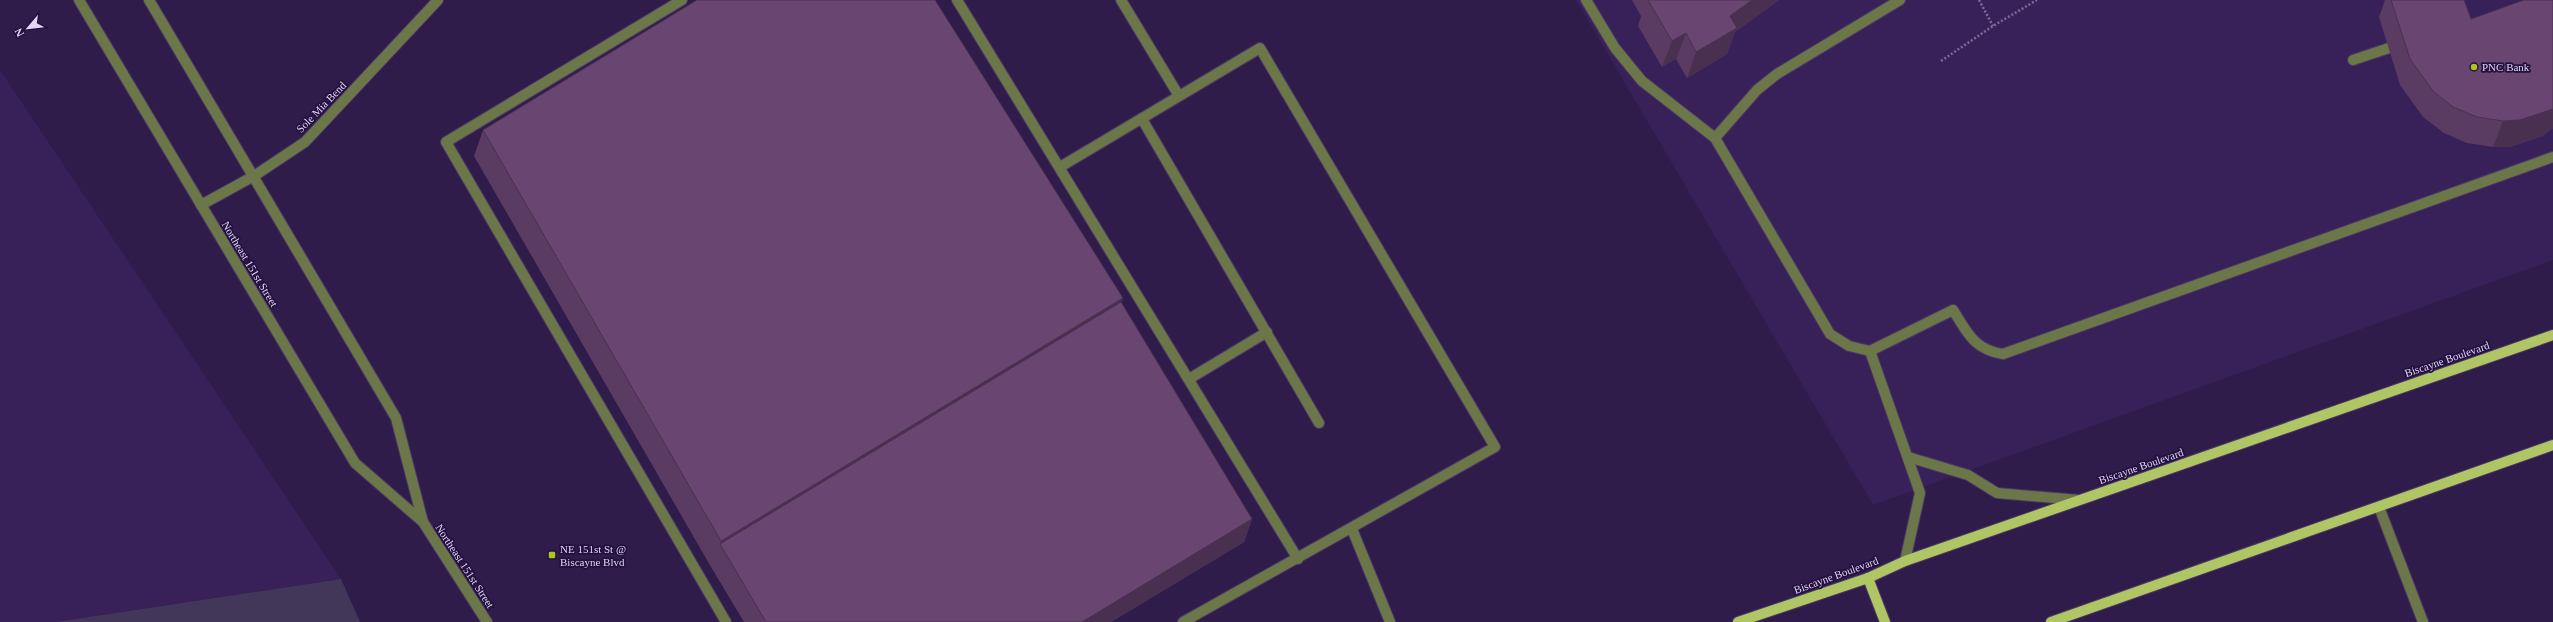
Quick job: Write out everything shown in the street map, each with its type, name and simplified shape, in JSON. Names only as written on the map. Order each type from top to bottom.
[{"type":"main road","name":"Biscayne Boulevard","points":[[1738,622],[1868,578],[1904,561],[2553,335]]},
{"type":"main road","points":[[2051,622],[2553,445]]},
{"type":"main road","points":[[1868,578],[1885,622]]},
{"type":"street","name":"Northeast 151st Street","points":[[78,0],[355,463],[423,522],[487,622]]},
{"type":"street","name":"Northeast 151st Street","points":[[149,0],[396,418],[423,522]]},
{"type":"street","name":"Sole Mia Bend","points":[[201,205],[254,176],[306,142],[438,0]]},
{"type":"street","points":[[682,0],[446,142],[726,622]]},
{"type":"street","points":[[957,0],[1298,559]]},
{"type":"street","points":[[1121,0],[1179,96]]},
{"type":"street","points":[[1586,0],[1615,48],[1642,81],[1715,138],[1830,334],[1849,346],[1870,351],[1953,310],[1975,344],[1989,352],[2003,354],[2553,157]]},
{"type":"street","points":[[1715,138],[1757,90],[1777,74],[1900,0]]},
{"type":"street","points":[[1060,168],[1260,48],[1495,447],[1352,529],[1182,622]]},
{"type":"street","points":[[2352,60],[2389,48]]},
{"type":"street","points":[[1142,119],[1319,423]]},
{"type":"street","points":[[1189,379],[1267,332]]},
{"type":"street","points":[[1870,351],[1920,493],[1904,561]]},
{"type":"street","points":[[1908,457],[1968,475],[1997,494],[2079,500]]},
{"type":"street","points":[[2379,507],[2423,622]]},
{"type":"street","points":[[1352,529],[1390,622]]},
{"type":"path","points":[[1980,0],[1993,26]]},
{"type":"path","points":[[1941,60],[1993,26],[2037,0]]},
{"type":"shaded area","points":[[1576,0],[2553,0],[2553,260],[1873,505]]},
{"type":"shaded area","points":[[0,70],[341,579],[56,622],[0,622]]},
{"type":"shaded area","points":[[341,579],[360,622],[56,622]]},
{"type":"building","points":[[697,0],[935,0],[1123,298],[721,541],[483,130]]},
{"type":"building","points":[[1648,0],[1752,0],[1730,16],[1737,28],[1696,52],[1686,33],[1672,41]]},
{"type":"building","name":"PNC Bank","points":[[2391,0],[2464,0],[2471,19],[2524,0],[2553,0],[2553,109],[2520,120],[2503,121],[2477,117],[2453,107],[2433,91],[2410,59]]},
{"type":"building","points":[[1121,302],[1252,519],[1082,622],[766,622],[720,544]]},
{"type":"place","name":"PNC Bank","points":[[2474,67]]},
{"type":"place","name":"NE 151st St @ Biscayne Blvd","points":[[552,555]]}]
